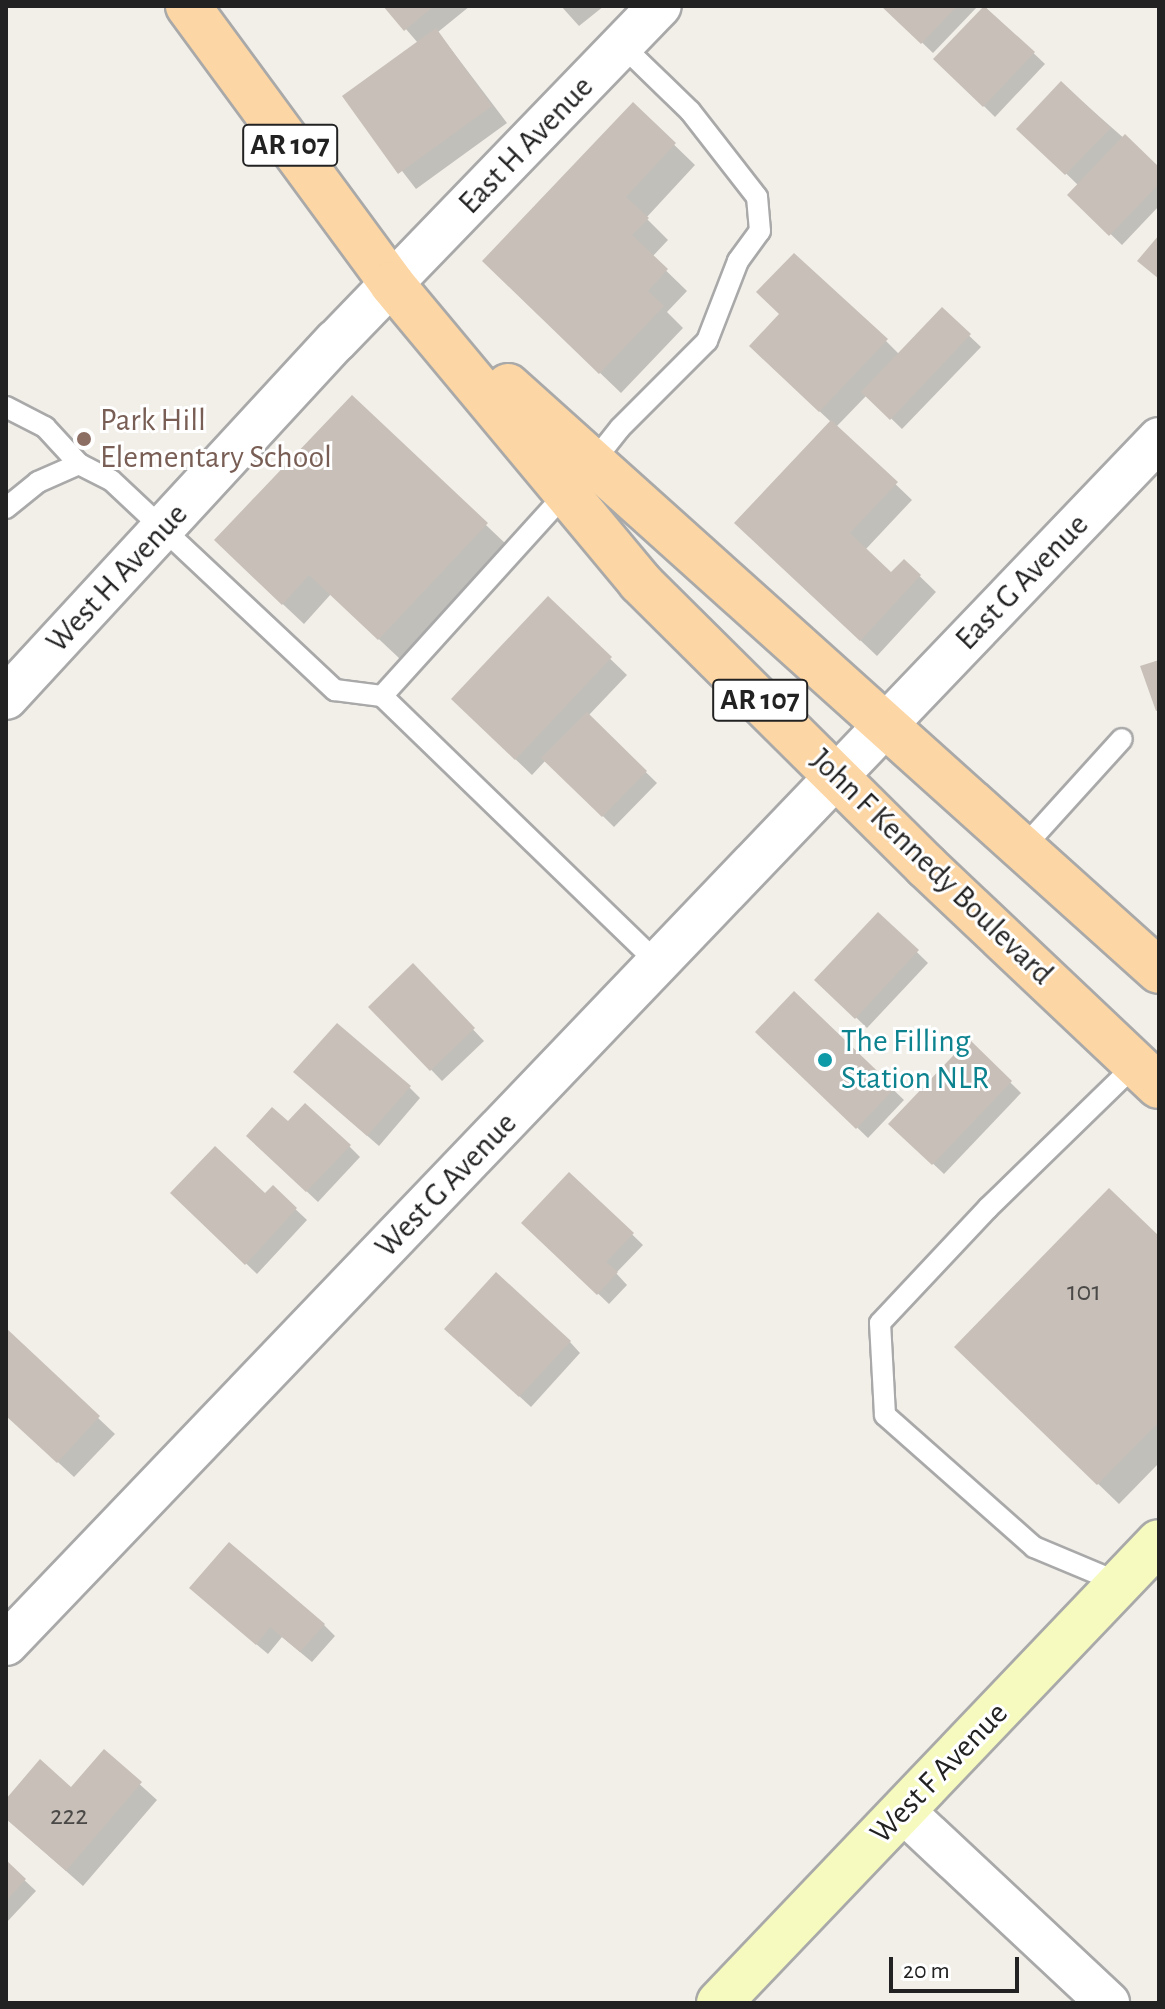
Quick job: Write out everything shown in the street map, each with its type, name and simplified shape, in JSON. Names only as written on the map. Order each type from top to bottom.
[{"type":"main road","name":"John F Kennedy Boulevard","points":[[188,6],[392,284],[581,477],[885,724],[1159,971]]},
{"type":"main road","name":"John F Kennedy Boulevard","points":[[581,477],[640,582],[1148,1075]]},
{"type":"street","name":"East H Avenue","points":[[392,284],[660,6]]},
{"type":"street","name":"West H Avenue","points":[[6,698],[392,284]]},
{"type":"street","name":"East G Avenue","points":[[885,724],[1159,439]]},
{"type":"street","name":"West G Avenue","points":[[6,1644],[885,724]]},
{"type":"street","name":"West F Avenue","points":[[719,2003],[1159,1542]]},
{"type":"street","points":[[903,1811],[1108,2003]]},
{"type":"lane","points":[[382,696],[581,477],[620,428],[707,341],[738,261],[760,231],[757,197],[690,111],[622,45]]},
{"type":"lane","points":[[9,402],[45,427],[79,464],[111,480],[335,690],[382,696],[658,963]]},
{"type":"lane","points":[[6,508],[38,482],[79,464]]},
{"type":"lane","points":[[1023,848],[1122,739]]},
{"type":"lane","points":[[1120,1583],[1034,1547],[885,1415],[880,1323],[988,1208],[1148,1075]]},
{"type":"building","points":[[383,6],[434,6],[404,31]]},
{"type":"building","points":[[881,6],[957,6],[921,44]]},
{"type":"building","points":[[984,6],[1035,52],[983,107],[933,59]]},
{"type":"building","points":[[436,28],[492,106],[398,174],[342,96]]},
{"type":"building","points":[[1061,81],[1111,128],[1065,175],[1016,129]]},
{"type":"building","points":[[633,102],[676,143],[626,197],[649,218],[632,235],[668,269],[648,291],[664,306],[599,374],[482,261]]},
{"type":"building","points":[[1125,134],[1159,167],[1159,184],[1109,236],[1067,195]]},
{"type":"building","points":[[1159,235],[1159,279],[1137,261]]},
{"type":"building","points":[[794,253],[888,339],[819,412],[749,346],[779,314],[756,292]]},
{"type":"building","points":[[942,307],[971,334],[890,420],[861,392]]},
{"type":"building","points":[[352,395],[488,523],[378,640],[309,575],[282,605],[214,540]]},
{"type":"building","points":[[831,420],[898,482],[850,533],[891,572],[904,559],[921,575],[860,641],[734,523]]},
{"type":"building","points":[[548,596],[612,657],[515,760],[451,699]]},
{"type":"building","points":[[1159,660],[1159,710],[1156,711],[1140,666]]},
{"type":"building","points":[[587,712],[647,771],[602,817],[541,758]]},
{"type":"building","points":[[878,912],[919,950],[855,1019],[814,980]]},
{"type":"building","points":[[413,963],[475,1028],[430,1071],[368,1007]]},
{"type":"building","name":"The Filling Station NLR","points":[[794,991],[895,1088],[856,1129],[755,1032]]},
{"type":"building","points":[[337,1023],[411,1086],[367,1136],[293,1072]]},
{"type":"building","points":[[969,1039],[1012,1081],[932,1165],[888,1124]]},
{"type":"building","points":[[305,1103],[351,1145],[306,1192],[246,1136],[272,1107],[288,1121]]},
{"type":"building","points":[[215,1146],[265,1193],[273,1185],[297,1208],[245,1265],[170,1193]]},
{"type":"building","points":[[569,1172],[634,1233],[606,1262],[618,1272],[597,1295],[521,1223]]},
{"type":"building","points":[[1109,1188],[1159,1236],[1159,1422],[1097,1485],[954,1347]]},
{"type":"building","points":[[496,1272],[571,1341],[519,1397],[444,1329]]},
{"type":"building","points":[[6,1328],[100,1416],[57,1463],[6,1416]]},
{"type":"building","points":[[229,1542],[325,1624],[300,1652],[270,1627],[256,1645],[189,1588]]},
{"type":"building","points":[[104,1749],[142,1782],[66,1871],[6,1819],[6,1799],[40,1759],[71,1787]]},
{"type":"building","points":[[6,1860],[26,1879],[6,1901]]},
{"type":"place","name":"Park Hill Elementary School","points":[[84,439]]},
{"type":"place","name":"The Filling Station NLR","points":[[825,1060]]}]
